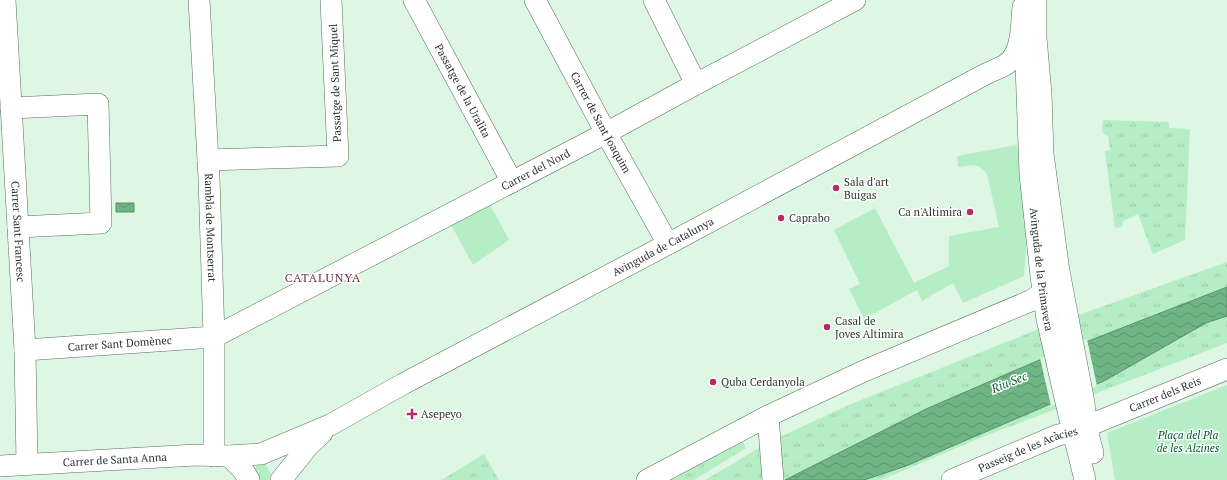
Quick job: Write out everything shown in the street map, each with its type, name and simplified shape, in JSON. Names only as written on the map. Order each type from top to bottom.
[{"type":"street","name":"Carrer Sant Francesc","points":[[5,0],[4,36],[11,108],[25,350],[27,464]]},
{"type":"street","name":"Rambla de Montserrat","points":[[199,0],[208,160],[214,337],[222,456]]},
{"type":"street","name":"Passatge de Sant Miquel","points":[[208,160],[338,156],[332,0]]},
{"type":"street","name":"Passatge de la Uralita","points":[[414,0],[512,182]]},
{"type":"street","name":"Carrer de Sant Joaquim","points":[[535,0],[606,133],[668,244]]},
{"type":"street","points":[[654,0],[696,84]]},
{"type":"street","name":"Carrer del Nord","points":[[214,337],[606,133],[855,0]]},
{"type":"street","points":[[1028,2],[1036,38],[1038,86]]},
{"type":"street","name":"Avinguda de la Primavera","points":[[1028,2],[1025,54],[1038,86],[1037,167],[1054,300],[1076,407],[1086,432],[1099,480]]},
{"type":"street","name":"Avinguda de Catalunya","points":[[222,456],[261,454],[330,425],[403,384],[996,68],[1005,65],[1013,58],[1018,45],[1028,2]]},
{"type":"street","points":[[996,68],[1004,68],[1014,72],[1038,86]]},
{"type":"street","points":[[11,108],[98,104],[101,223],[18,227]]},
{"type":"street","points":[[646,480],[768,416],[864,371],[1054,300]]},
{"type":"street","name":"Carrer Sant Domènec","points":[[25,350],[214,337]]},
{"type":"street","name":"Carrer dels Reis","points":[[1086,432],[1227,369]]},
{"type":"street","points":[[768,416],[773,480]]},
{"type":"street","name":"Avinguda de Catalunya","points":[[281,480],[309,445],[330,425]]},
{"type":"street","name":"Avinguda de la Primavera","points":[[1085,480],[1086,432]]},
{"type":"street","name":"Passeig de les Acàcies","points":[[952,480],[1058,435],[1086,432]]},
{"type":"street","name":"Passeig de les Acàcies","points":[[970,480],[1056,442],[1068,442],[1086,432]]},
{"type":"street","name":"Carrer de Santa Anna","points":[[0,466],[196,455],[222,456]]},
{"type":"street","points":[[222,456],[244,470],[249,480]]},
{"type":"green space","points":[[1103,120],[1169,122],[1169,128],[1190,129],[1185,240],[1153,254],[1138,214],[1123,221],[1122,227],[1115,228],[1105,151],[1110,150],[1108,136],[1103,134]]},
{"type":"green space","points":[[1017,145],[1027,235],[1024,276],[963,303],[953,283],[922,301],[917,290],[864,319],[849,289],[860,284],[834,230],[875,208],[914,283],[949,266],[949,236],[999,227],[987,174],[974,165],[958,167],[957,156]]},
{"type":"green space","points":[[489,203],[509,240],[473,265],[450,223]]},
{"type":"green space","points":[[1227,262],[1227,343],[980,438],[881,480],[705,480],[769,442],[851,404],[1034,331]]},
{"type":"green space","name":"Plaça del Pla de les Alzines","points":[[1227,385],[1227,480],[1115,480],[1107,433]]},
{"type":"green space","points":[[741,437],[746,448],[694,480],[666,480]]},
{"type":"green space","points":[[484,454],[499,480],[440,480],[443,479]]},
{"type":"green space","points":[[264,462],[274,479],[255,480],[250,470]]},
{"type":"water","points":[[116,203],[134,203],[134,212],[116,212]]},
{"type":"water","name":"Riu Sec","points":[[1227,287],[1227,316],[1206,323],[1104,381],[906,466],[864,480],[785,480],[926,409],[1037,361]]},
{"type":"pier","points":[[1087,339],[1097,386],[1051,406],[1040,358]]},
{"type":"place","name":"Sala d'art Buigas","points":[[836,188]]},
{"type":"place","name":"Ca n'Altimira","points":[[970,212]]},
{"type":"place","name":"Caprabo","points":[[781,218]]},
{"type":"place","name":"Casal de Joves Altimira","points":[[827,327]]},
{"type":"place","name":"Quba Cerdanyola","points":[[713,382]]},
{"type":"place","name":"Asepeyo","points":[[412,414]]},
{"type":"district","name":"CATALUNYA","points":[[323,277]]}]
